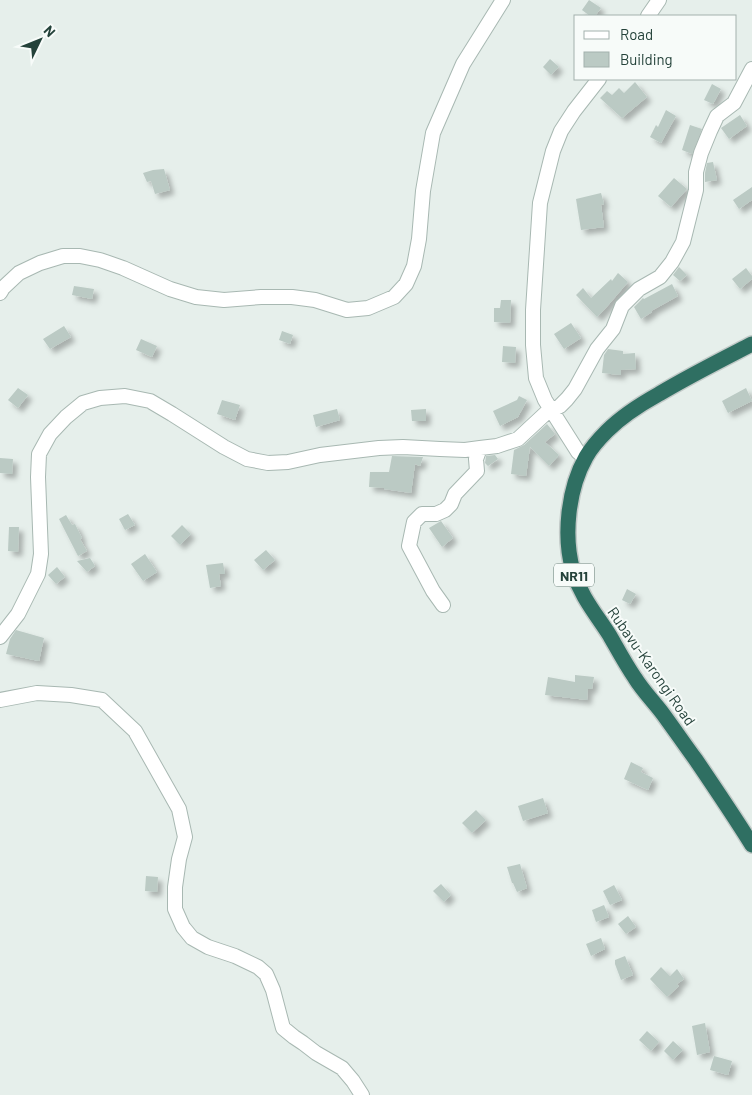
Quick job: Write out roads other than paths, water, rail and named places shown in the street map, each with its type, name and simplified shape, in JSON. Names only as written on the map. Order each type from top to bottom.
[{"type":"highway","name":"Rubavu-Karongi Road","points":[[752,344],[680,381],[625,415],[607,430],[585,458],[570,500],[568,524],[572,570],[589,607],[636,680],[696,760],[752,845]]},
{"type":"street","points":[[0,293],[19,273],[40,263],[63,256],[80,256],[100,260],[123,268],[170,289],[196,297],[224,300],[292,298],[315,300],[347,310],[368,308],[394,297],[406,284],[414,266],[419,239],[423,191],[433,134],[463,64],[503,0]]},
{"type":"street","points":[[649,15],[659,0]]},
{"type":"street","points":[[0,637],[18,614],[38,574],[41,554],[39,454],[50,434],[83,403],[100,398],[125,396],[150,401],[224,447],[247,459],[268,463],[288,462],[320,455],[379,448],[403,447],[465,450],[497,446],[518,439],[546,413],[560,406],[575,389],[597,349],[613,329],[622,306],[639,289],[660,276],[672,262],[683,242],[696,190],[696,172],[710,130],[717,116],[734,103],[752,69]]},
{"type":"street","points":[[585,458],[578,452],[551,410],[536,378],[533,346],[533,310],[540,203],[553,151],[561,131],[598,80]]},
{"type":"street","points":[[443,605],[433,591],[409,546],[414,522],[422,514],[436,514],[445,510],[451,504],[455,494],[477,471],[476,460],[480,448]]},
{"type":"street","points":[[0,700],[37,693],[71,694],[102,700],[135,731],[178,809],[185,837],[175,887],[175,909],[183,927],[192,938],[208,947],[235,956],[258,967],[266,974],[273,990],[283,1028],[316,1053],[342,1068],[354,1081],[362,1095]]}]
